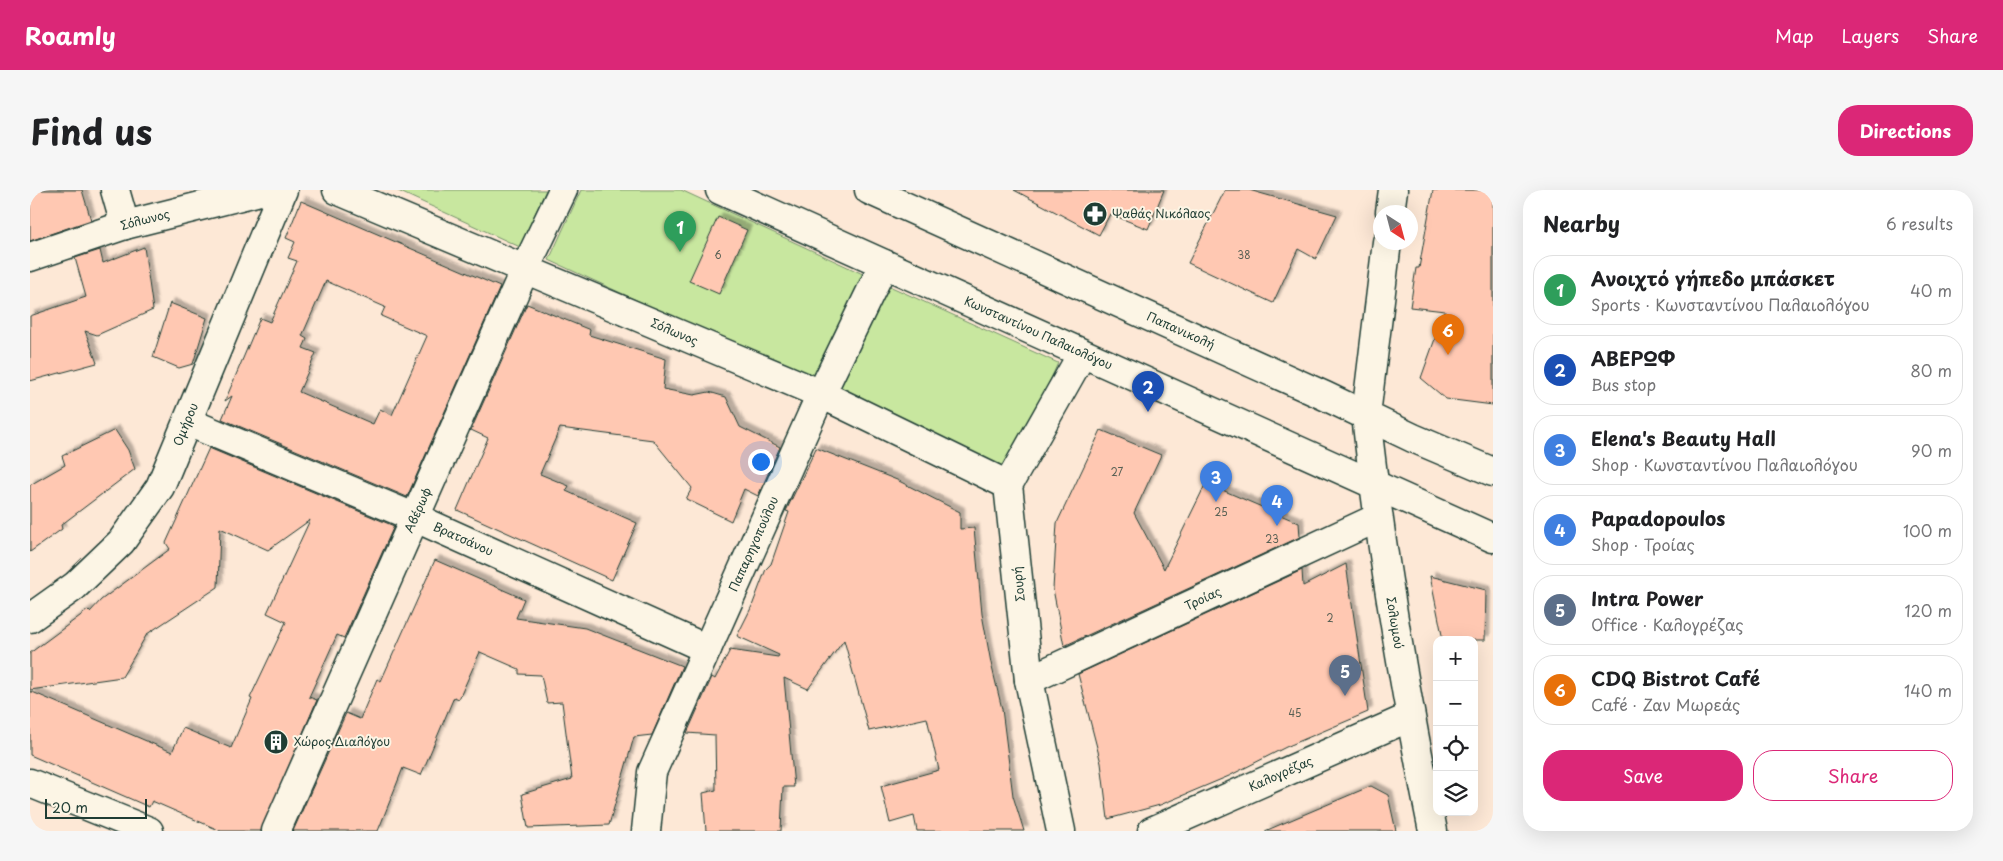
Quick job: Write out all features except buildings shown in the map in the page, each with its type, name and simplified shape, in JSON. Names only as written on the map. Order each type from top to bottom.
[{"type":"street","points":[[115,190],[125,225]]},
{"type":"street","name":"Σόλωνος","points":[[30,257],[125,225],[264,190]]},
{"type":"street","name":"Ομήρου","points":[[30,618],[75,586],[121,542],[160,486],[283,190]]},
{"type":"street","name":"Σόλωνος","points":[[337,190],[822,394],[1008,485]]},
{"type":"street","name":"Αβέρωφ","points":[[276,831],[416,518],[524,269],[563,190]]},
{"type":"street","name":"Κωνσταντίνου Παλαιολόγου","points":[[720,190],[1493,538]]},
{"type":"street","name":"Παπανικολή","points":[[869,190],[1413,438],[1493,472]]},
{"type":"street","points":[[1391,205],[1393,190]]},
{"type":"street","name":"Σολωμού","points":[[1385,250],[1366,415],[1377,518],[1410,718],[1433,831]]},
{"type":"street","name":"Παπαρηγοπούλου","points":[[646,831],[652,772],[822,394],[884,264]]},
{"type":"street","points":[[1008,485],[1082,354]]},
{"type":"street","name":"Βρατσάνου","points":[[188,422],[416,518],[707,649]]},
{"type":"street","name":"Σουρή","points":[[1008,485],[1029,680],[1061,831]]},
{"type":"street","name":"Τροίας","points":[[1029,680],[1377,518]]},
{"type":"street","name":"Καλογρέζας","points":[[1152,831],[1410,718]]},
{"type":"street","points":[[30,783],[149,831]]},
{"type":"green space","points":[[396,190],[546,190],[520,247]]},
{"type":"green space","points":[[581,190],[681,190],[865,275],[815,382],[549,260]]},
{"type":"green space","points":[[885,284],[1058,363],[1009,471],[835,392]]},
{"type":"place","name":"Ψαθάς Νικόλαος","points":[[1095,214]]},
{"type":"place","name":"Ανοιχτό γήπεδο μπάσκετ","points":[[680,252]]},
{"type":"place","name":"CDQ Bistrot Café","points":[[1448,355]]},
{"type":"place","name":"ΑΒΕΡΩΦ","points":[[1148,412]]},
{"type":"place","name":"Elena's Beauty Hall","points":[[1216,502]]},
{"type":"place","name":"Papadopoulos","points":[[1277,526]]},
{"type":"place","name":"Intra Power","points":[[1345,696]]},
{"type":"place","name":"Χώρος Διαλόγου","points":[[276,742]]}]
